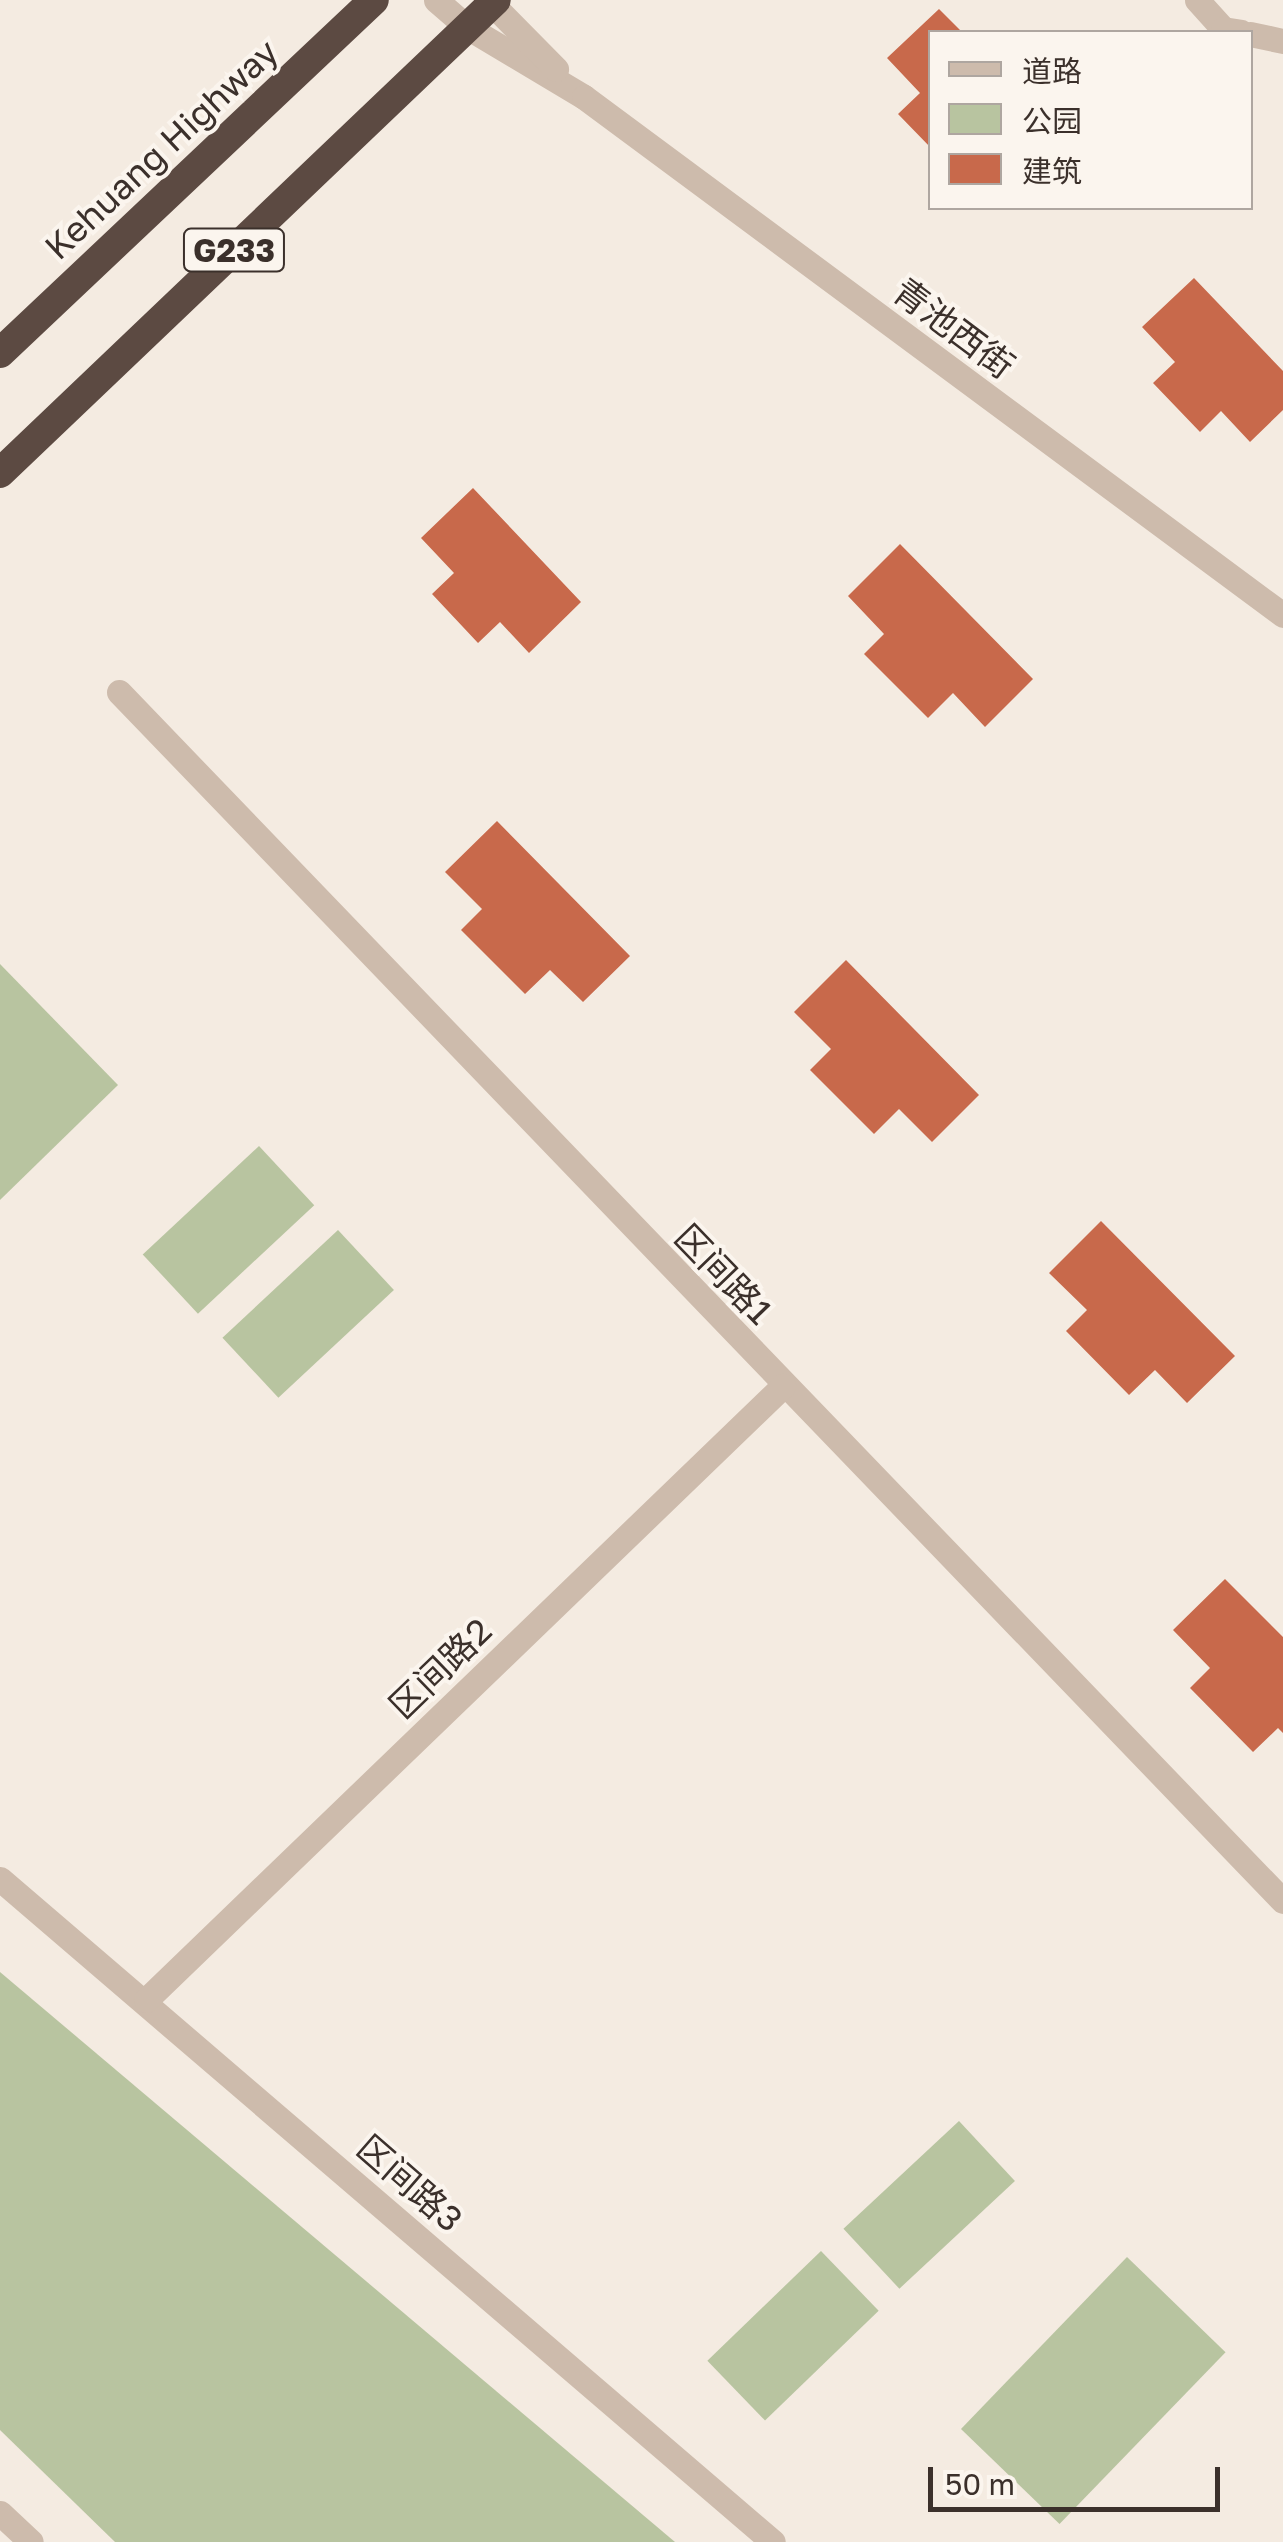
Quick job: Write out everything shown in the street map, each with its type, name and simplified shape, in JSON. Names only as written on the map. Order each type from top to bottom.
[{"type":"highway","name":"Kehuang Highway","points":[[0,353],[374,0]]},
{"type":"highway","name":"G233","points":[[0,473],[492,1]]},
{"type":"street","name":"青池西街","points":[[436,0],[467,27],[584,98],[1283,615]]},
{"type":"street","points":[[1197,0],[1223,29],[1229,30]]},
{"type":"street","name":"青池西街","points":[[492,1],[584,98]]},
{"type":"street","points":[[1253,35],[1283,41]]},
{"type":"street","name":"区间路1","points":[[119,692],[783,1386],[1283,1901]]},
{"type":"street","name":"区间路2","points":[[146,2000],[783,1386]]},
{"type":"street","name":"区间路3","points":[[0,1879],[146,2000],[773,2542]]},
{"type":"street","points":[[0,2513],[31,2542]]},
{"type":"green space","points":[[0,964],[118,1085],[0,1200]]},
{"type":"green space","points":[[259,1146],[314,1205],[198,1314],[143,1254]]},
{"type":"green space","points":[[338,1230],[394,1290],[278,1398],[222,1338]]},
{"type":"green space","points":[[0,1972],[675,2542],[115,2542],[0,2430]]},
{"type":"green space","points":[[959,2121],[1015,2181],[899,2289],[843,2229]]},
{"type":"green space","points":[[821,2251],[879,2311],[765,2420],[707,2361]]},
{"type":"green space","points":[[1127,2257],[1226,2352],[1060,2524],[961,2429]]},
{"type":"building","points":[[939,9],[960,30],[928,30],[928,145],[898,114],[920,93],[887,58]]},
{"type":"building","points":[[1194,278],[1283,371],[1283,410],[1250,442],[1221,411],[1200,432],[1153,383],[1175,362],[1142,327]]},
{"type":"building","points":[[473,488],[581,602],[529,653],[500,622],[478,643],[432,594],[454,573],[421,538]]},
{"type":"building","points":[[900,544],[1033,679],[985,727],[953,693],[928,718],[864,654],[884,634],[848,596]]},
{"type":"building","points":[[497,821],[630,956],[583,1002],[550,970],[525,994],[461,930],[482,909],[445,872]]},
{"type":"building","points":[[846,960],[979,1095],[932,1142],[899,1109],[874,1134],[810,1070],[831,1049],[794,1012]]},
{"type":"building","points":[[1101,1221],[1235,1356],[1187,1403],[1155,1370],[1129,1395],[1066,1331],[1087,1310],[1049,1273]]},
{"type":"building","points":[[1225,1579],[1283,1637],[1283,1733],[1278,1728],[1253,1752],[1190,1688],[1210,1668],[1173,1630]]}]
